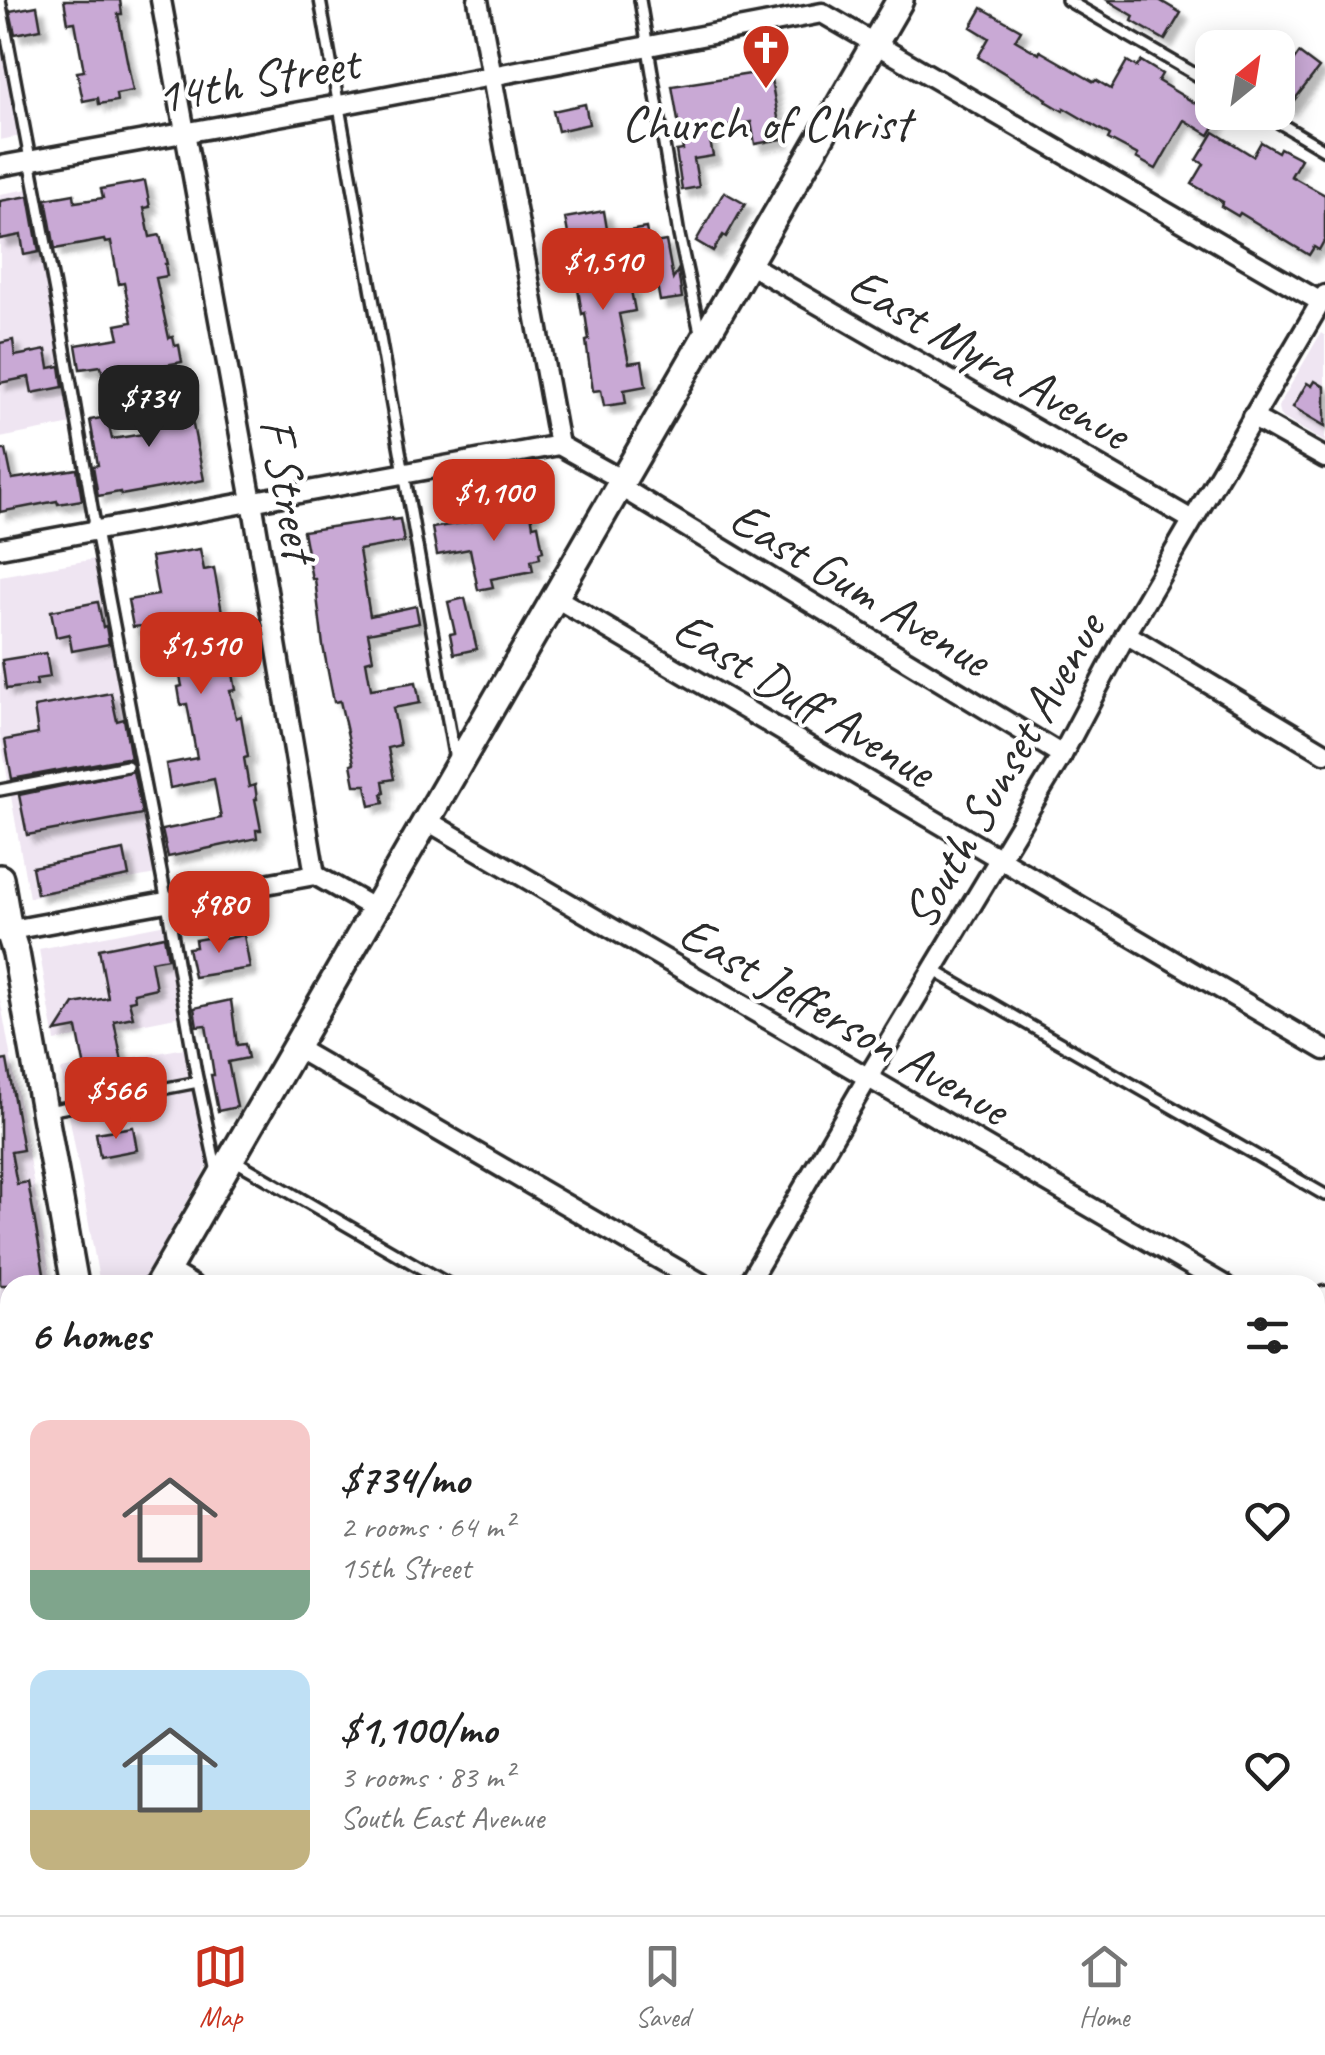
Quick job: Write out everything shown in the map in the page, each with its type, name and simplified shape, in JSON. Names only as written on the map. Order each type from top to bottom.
[{"type":"street","name":"F Street","points":[[161,0],[315,876]]},
{"type":"street","points":[[0,548],[559,444],[478,0]]},
{"type":"street","points":[[164,1275],[900,0]]},
{"type":"street","name":"14th Street","points":[[0,166],[647,47],[799,9],[822,14],[1324,300]]},
{"type":"street","name":"East Myra Avenue","points":[[748,263],[1192,520]]},
{"type":"street","name":"South Sunset Avenue","points":[[753,1275],[1062,755],[1126,634],[1324,300]]},
{"type":"street","points":[[1252,417],[1325,458]]},
{"type":"street","name":"East Gum Avenue","points":[[559,444],[1062,755]]},
{"type":"street","name":"East Duff Avenue","points":[[556,598],[1325,1050]]},
{"type":"street","points":[[1126,634],[1325,753]]},
{"type":"street","name":"East Jefferson Avenue","points":[[426,820],[1207,1275]]},
{"type":"street","points":[[5,932],[315,876],[375,908]]},
{"type":"street","points":[[0,878],[5,932],[16,953],[73,1275]]},
{"type":"street","points":[[296,1048],[687,1275]]},
{"type":"lane","points":[[0,0],[198,1082],[226,1169],[431,1275]]},
{"type":"lane","points":[[320,0],[456,768]]},
{"type":"lane","points":[[640,0],[679,235],[702,340]]},
{"type":"lane","points":[[1067,0],[1195,74]]},
{"type":"lane","points":[[1291,130],[1325,150]]},
{"type":"lane","points":[[0,790],[126,766]]},
{"type":"lane","points":[[932,970],[1325,1195]]},
{"type":"lane","points":[[43,1112],[198,1082]]},
{"type":"shaded area","points":[[0,0],[26,135],[0,140]]},
{"type":"shaded area","points":[[35,188],[77,423],[0,438],[0,194]]},
{"type":"shaded area","points":[[1321,333],[1325,336],[1325,442],[1283,418],[1278,407]]},
{"type":"shaded area","points":[[101,558],[161,873],[29,898],[0,734],[0,576]]},
{"type":"shaded area","points":[[171,923],[186,1015],[55,1041],[39,949]]},
{"type":"shaded area","points":[[0,998],[50,1275],[0,1275]]},
{"type":"shaded area","points":[[191,1047],[213,1156],[146,1275],[98,1275],[61,1070]]},
{"type":"building","points":[[64,0],[120,0],[122,14],[118,14],[133,91],[116,94],[117,101],[83,101],[77,72],[84,71],[75,22],[68,23]]},
{"type":"building","points":[[1107,0],[1159,0],[1181,13],[1165,40],[1132,21],[1134,16]]},
{"type":"building","points":[[37,6],[41,29],[15,34],[10,11]]},
{"type":"building","points":[[982,8],[1021,30],[1015,40],[1111,89],[1127,61],[1137,67],[1141,61],[1162,74],[1158,81],[1195,103],[1195,127],[1184,120],[1156,169],[1108,139],[1110,135],[1046,101],[978,57],[989,38],[971,27]]},
{"type":"building","points":[[1299,53],[1319,68],[1295,99],[1295,59]]},
{"type":"building","points":[[770,74],[782,139],[755,144],[751,122],[708,130],[713,156],[694,159],[699,187],[682,190],[676,151],[683,150],[672,86]]},
{"type":"building","points":[[585,104],[589,124],[558,131],[553,111]]},
{"type":"building","points":[[1214,132],[1253,156],[1261,142],[1301,159],[1291,176],[1325,195],[1325,239],[1319,250],[1314,247],[1309,255],[1240,213],[1238,216],[1221,206],[1223,202],[1192,184],[1204,164],[1197,160]]},
{"type":"building","points":[[145,181],[150,207],[144,208],[150,237],[160,235],[167,264],[167,276],[156,278],[169,338],[173,337],[175,346],[179,345],[182,362],[121,373],[122,378],[104,382],[101,366],[80,369],[76,345],[119,338],[116,325],[132,322],[124,283],[119,284],[111,242],[55,249],[46,199],[74,194],[75,202],[103,198],[101,189]]},
{"type":"building","points":[[724,192],[745,204],[713,251],[696,241]]},
{"type":"building","points":[[29,196],[39,252],[24,255],[21,235],[0,239],[0,201]]},
{"type":"building","points":[[604,211],[608,235],[603,236],[604,244],[596,246],[601,273],[616,270],[618,287],[630,285],[635,311],[619,314],[629,363],[642,361],[646,386],[624,390],[626,403],[604,406],[601,390],[593,391],[585,313],[582,314],[574,265],[579,264],[565,218]]},
{"type":"building","points":[[646,228],[649,244],[666,241],[673,279],[678,270],[682,298],[660,301],[656,279],[650,280],[645,251],[632,254],[628,231]]},
{"type":"building","points":[[13,340],[15,356],[46,350],[49,368],[60,366],[63,387],[32,393],[29,377],[0,383],[0,343]]},
{"type":"building","points":[[1315,381],[1325,387],[1325,426],[1293,407],[1307,383],[1312,386]]},
{"type":"building","points":[[186,390],[204,480],[98,496],[93,466],[98,465],[90,420],[107,417],[112,439],[149,433],[143,397]]},
{"type":"building","points":[[0,450],[6,450],[12,479],[77,469],[82,500],[0,512]]},
{"type":"building","points":[[530,506],[543,551],[539,552],[540,558],[531,560],[533,571],[491,579],[493,587],[478,590],[470,549],[437,555],[432,528]]},
{"type":"building","points":[[400,519],[404,542],[359,550],[370,616],[416,606],[419,623],[368,633],[373,659],[366,661],[371,689],[416,682],[420,703],[393,708],[400,745],[388,748],[394,779],[383,781],[384,803],[370,806],[366,785],[355,785],[340,701],[334,702],[315,579],[303,531]]},
{"type":"building","points":[[200,549],[204,570],[214,568],[236,690],[230,691],[236,718],[241,716],[249,787],[255,785],[261,830],[256,830],[257,838],[168,857],[162,830],[221,818],[214,779],[170,788],[166,764],[197,758],[187,704],[181,705],[178,687],[182,686],[174,646],[148,651],[142,626],[133,627],[128,600],[158,595],[151,557]]},
{"type":"building","points":[[465,598],[477,649],[454,654],[450,634],[455,633],[448,602]]},
{"type":"building","points":[[98,602],[109,644],[72,651],[69,634],[56,637],[51,611]]},
{"type":"building","points":[[46,653],[50,677],[36,679],[37,685],[6,689],[2,660]]},
{"type":"building","points":[[111,693],[117,721],[124,719],[131,759],[12,779],[5,740],[38,734],[34,707]]},
{"type":"building","points":[[133,771],[142,814],[27,835],[19,795]]},
{"type":"building","points":[[124,850],[129,876],[37,894],[32,867]]},
{"type":"building","points":[[244,935],[250,968],[194,977],[188,948],[196,947],[195,940]]},
{"type":"building","points":[[164,936],[168,958],[151,961],[156,988],[134,993],[135,1000],[129,1001],[133,1017],[114,1021],[131,1087],[90,1094],[77,1028],[56,1032],[74,1004],[108,998],[99,949]]},
{"type":"building","points":[[231,1000],[237,1045],[245,1044],[248,1058],[228,1062],[237,1107],[218,1111],[206,1025],[197,1026],[194,1008]]},
{"type":"building","points":[[7,1060],[23,1150],[11,1152],[17,1184],[28,1182],[44,1275],[0,1275],[0,1061]]},
{"type":"building","points":[[133,1127],[137,1150],[100,1157],[96,1133]]},
{"type":"place","name":"Church of Christ","points":[[766,90]]}]
